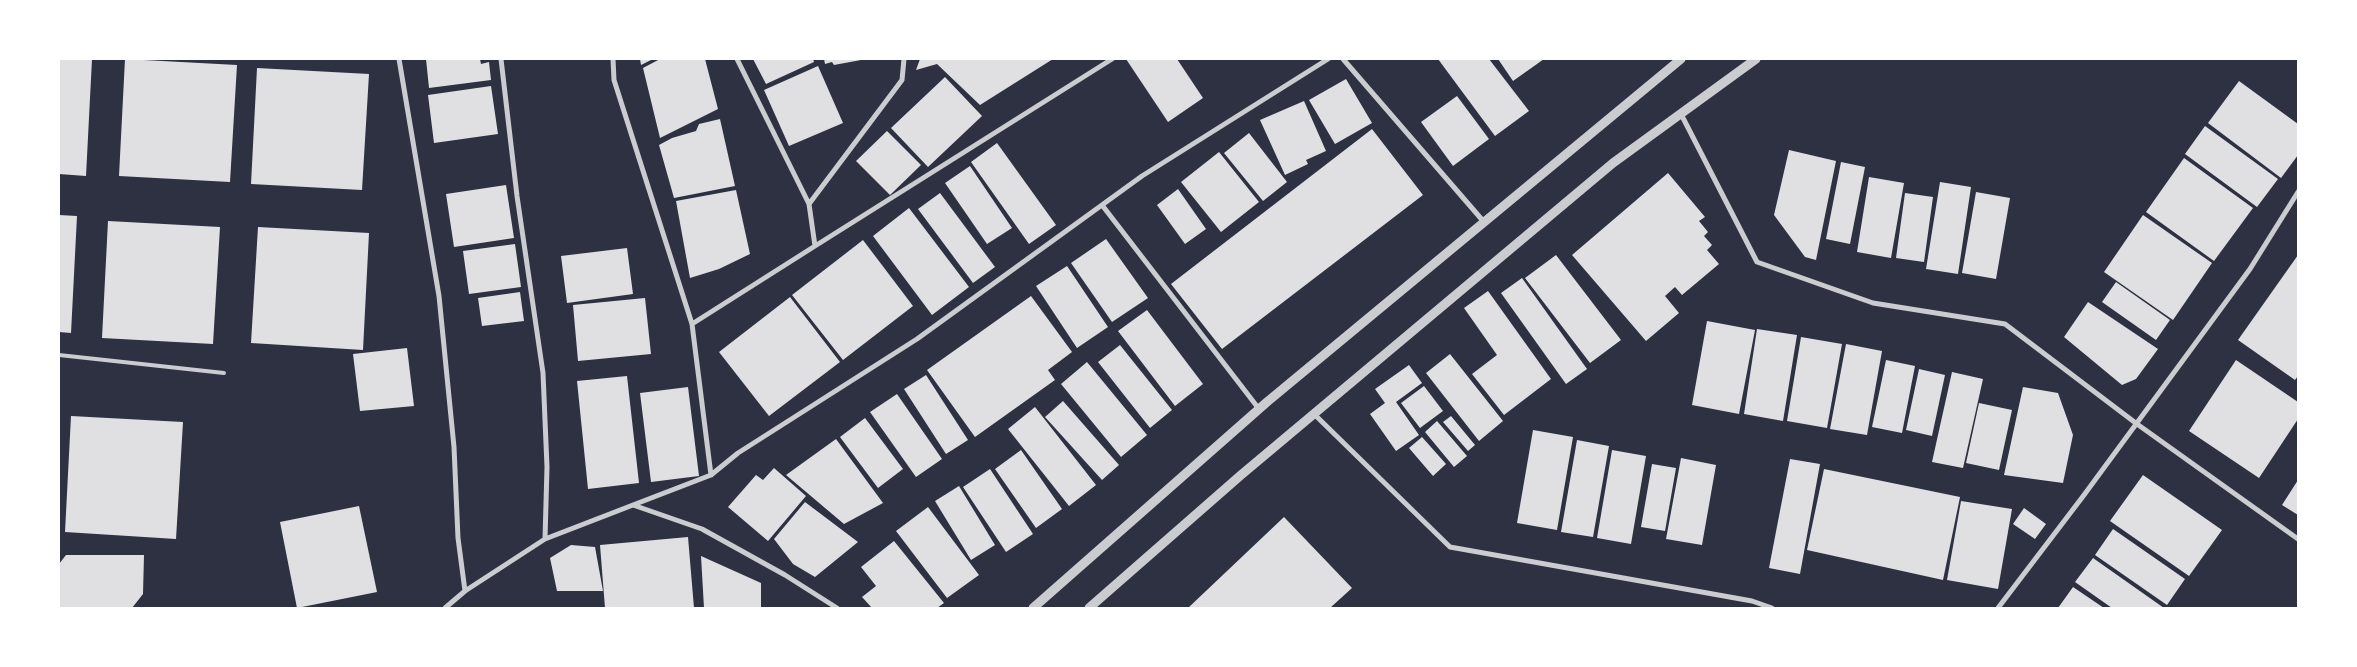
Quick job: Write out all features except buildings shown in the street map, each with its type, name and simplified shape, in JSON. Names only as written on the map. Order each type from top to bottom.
[{"type":"street","points":[[398,59],[439,296],[454,447],[458,538],[464,591]]},
{"type":"street","points":[[501,59],[517,196],[543,373],[547,467],[545,539]]},
{"type":"street","points":[[613,59],[614,80],[692,324],[712,475]]},
{"type":"street","points":[[737,59],[809,204],[815,246]]},
{"type":"street","points":[[809,204],[902,80],[904,59]]},
{"type":"street","points":[[692,324],[1112,59]]},
{"type":"street","points":[[445,608],[464,591],[545,539],[712,475],[738,453],[917,339],[1142,176],[1328,59]]},
{"type":"street","points":[[1343,59],[1484,222]]},
{"type":"street","points":[[1033,608],[1259,410],[1681,59]]},
{"type":"street","points":[[1089,608],[1314,414],[1614,163],[1756,59]]},
{"type":"street","points":[[1681,114],[1757,262],[1873,303],[2005,324],[2137,424],[2298,539]]},
{"type":"street","points":[[1998,608],[2137,424],[2250,269],[2298,192]]},
{"type":"street","points":[[1102,204],[1259,410]]},
{"type":"street","points":[[1314,414],[1450,547],[1752,601],[1772,608]]},
{"type":"street","points":[[634,504],[702,529],[785,575],[837,608]]},
{"type":"lane","points":[[59,355],[224,373]]}]
